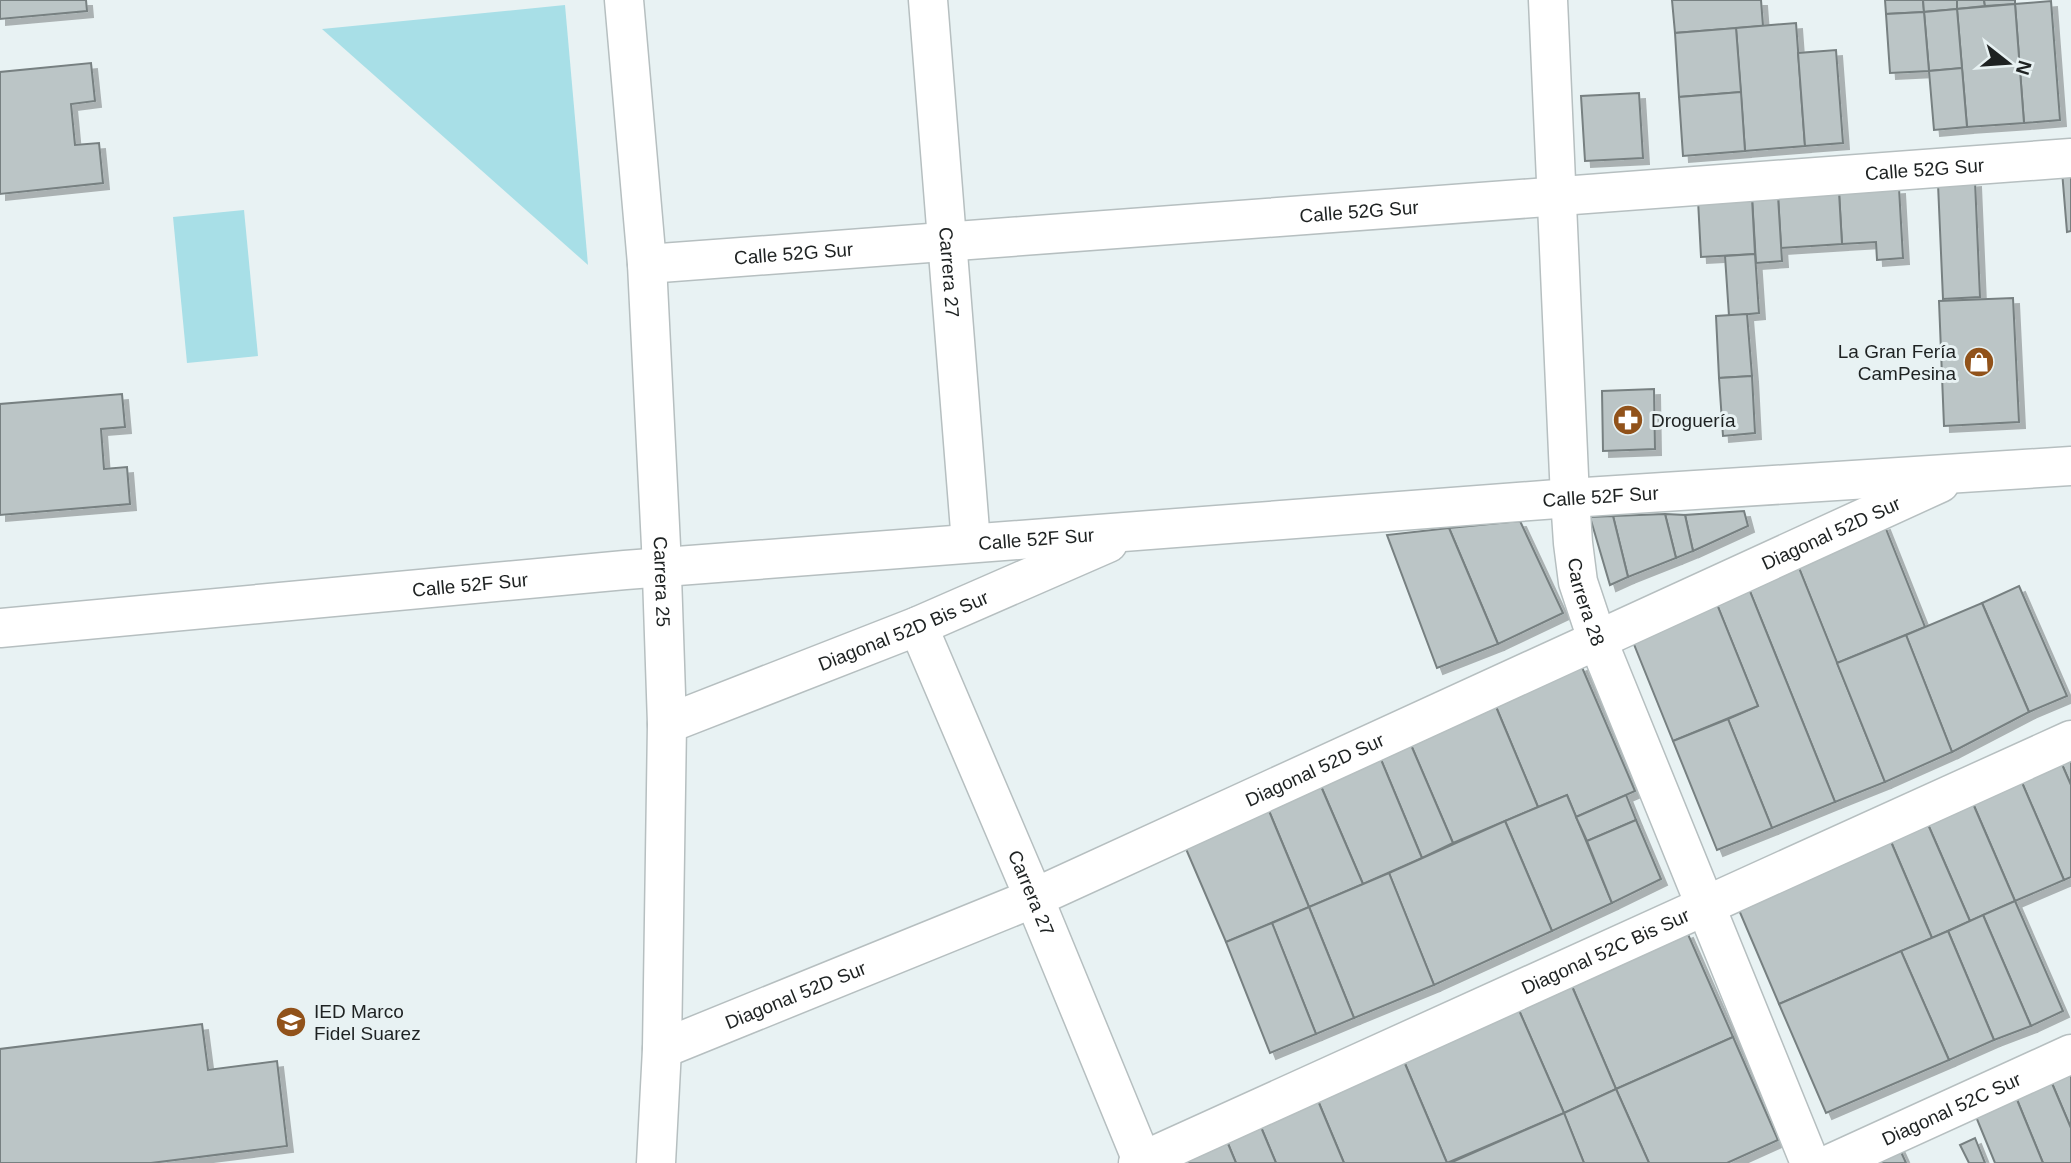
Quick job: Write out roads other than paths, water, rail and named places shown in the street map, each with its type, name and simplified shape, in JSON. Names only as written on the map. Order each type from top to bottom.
[{"type":"street","name":"Carrera 25","points":[[624,0],[647,264],[667,724],[662,1049],[656,1163]]},
{"type":"street","name":"Carrera 27","points":[[928,0],[971,543]]},
{"type":"street","name":"Carrera 28","points":[[1548,0],[1570,498],[1578,582],[1597,639],[1810,1163]]},
{"type":"street","name":"Calle 52G Sur","points":[[647,264],[2071,158]]},
{"type":"street","name":"Calle 52F Sur","points":[[0,628],[971,543],[1570,498],[2071,466]]},
{"type":"street","name":"Diagonal 52D Sur","points":[[662,1049],[1034,898],[1960,473]]},
{"type":"street","name":"Diagonal 52D Bis Sur","points":[[667,724],[918,626],[1135,531]]},
{"type":"street","name":"Carrera 27","points":[[918,626],[1034,898],[1141,1162]]},
{"type":"street","name":"Diagonal 52C Bis Sur","points":[[1141,1162],[2071,740]]},
{"type":"street","name":"Diagonal 52C Sur","points":[[1832,1163],[2071,1054]]},
{"type":"place","name":"La Gran Fería CamPesina","points":[[1979,362]]},
{"type":"place","name":"Droguería","points":[[1628,420]]},
{"type":"place","name":"IED Marco Fidel Suarez","points":[[291,1022]]}]
